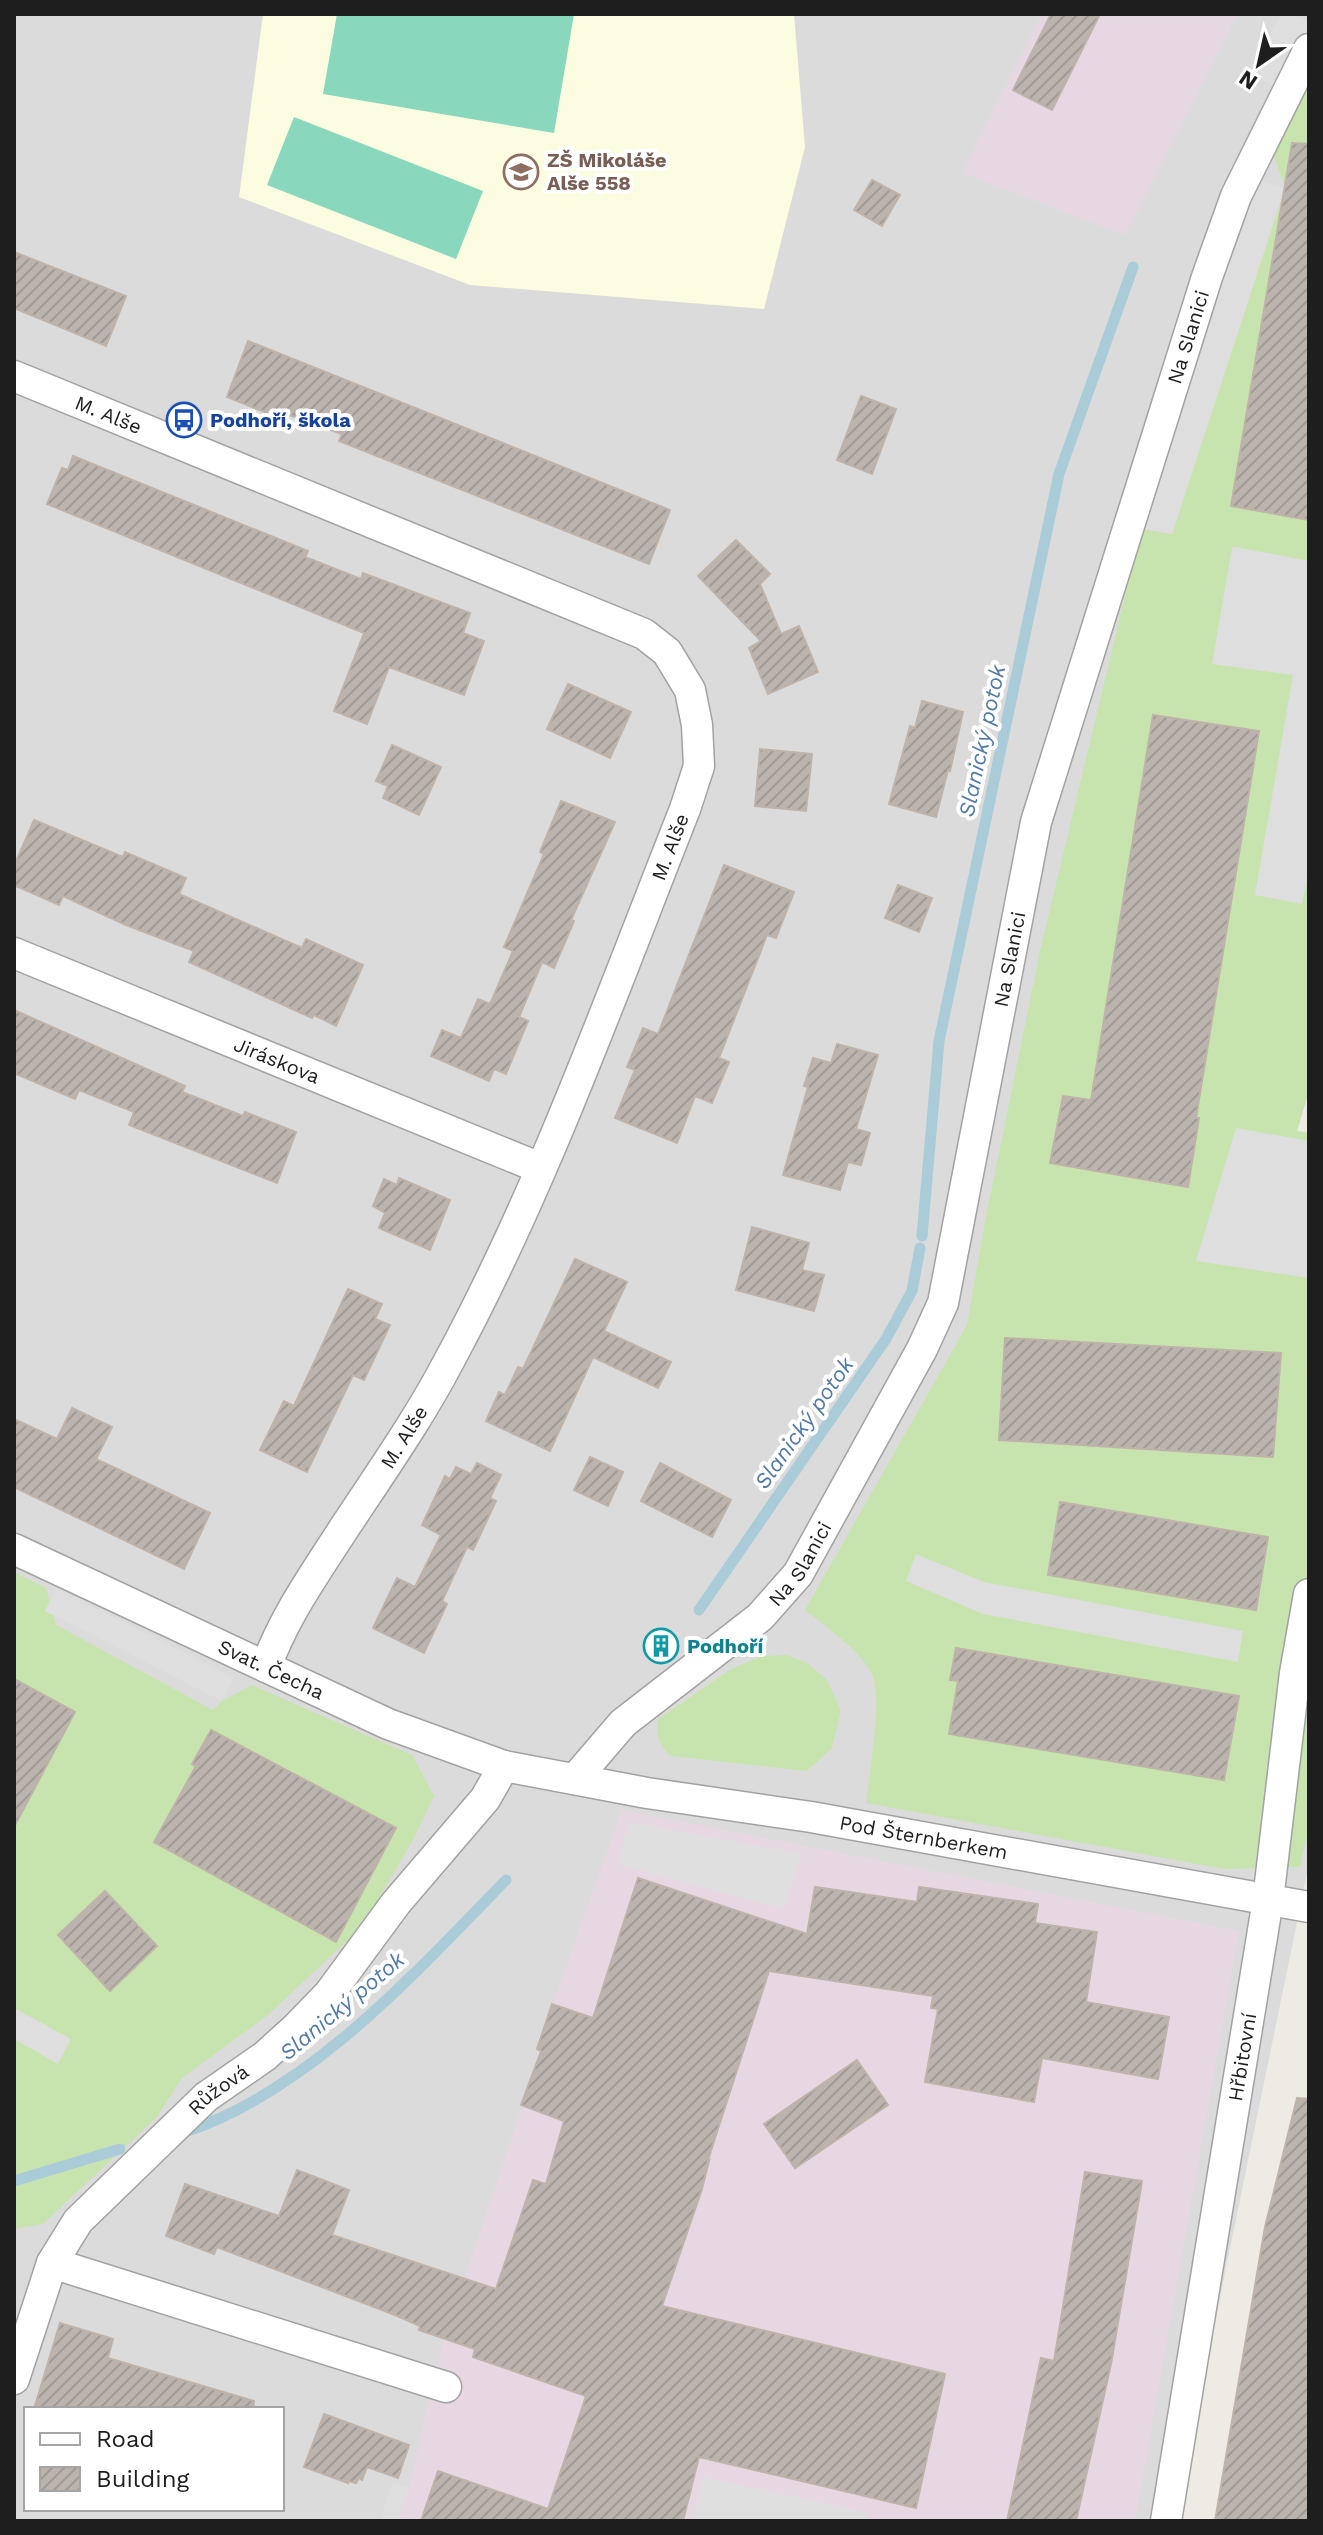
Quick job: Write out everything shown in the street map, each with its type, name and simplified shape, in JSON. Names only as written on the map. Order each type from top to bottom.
[{"type":"street","name":"Na Slanici","points":[[575,1779],[623,1723],[760,1617],[798,1574],[922,1349],[943,1303],[1036,822],[1207,277],[1236,196],[1309,49]]},
{"type":"street","name":"M. Alše","points":[[14,376],[644,634],[667,652],[690,690],[697,725],[699,766],[685,809],[569,1103],[483,1299],[410,1429],[292,1610],[266,1667]]},
{"type":"street","name":"Jiráskova","points":[[14,953],[540,1168]]},
{"type":"street","name":"Svat. Čecha","points":[[14,1549],[388,1724],[504,1766],[537,1773]]},
{"type":"street","name":"Hřbitovní","points":[[1166,2521],[1268,1900],[1295,1673],[1309,1594]]},
{"type":"street","name":"Růžová","points":[[14,2379],[52,2263],[78,2221],[206,2097],[265,2056],[329,1994],[396,1903],[485,1799],[504,1766]]},
{"type":"street","name":"Pod Šternberkem","points":[[537,1773],[826,1820],[1309,1907]]},
{"type":"street","points":[[52,2263],[446,2387]]},
{"type":"shaded area","points":[[14,14],[1309,14],[1309,1091],[1297,1131],[1309,1133],[1309,1864],[1174,2521],[14,2521]]},
{"type":"shaded area","name":"ZŠ Mikoláše Alše 558","points":[[263,14],[794,14],[805,147],[764,309],[470,285],[239,197]]},
{"type":"shaded area","points":[[1042,14],[1237,14],[1125,235],[962,173]]},
{"type":"shaded area","points":[[1281,14],[1291,14],[1309,23],[1309,49],[1288,93],[1250,74]]},
{"type":"shaded area","points":[[1247,176],[1285,188],[1172,534],[1127,526]]},
{"type":"shaded area","points":[[1232,548],[1309,561],[1309,868],[1302,904],[1255,895],[1293,675],[1212,664]]},
{"type":"shaded area","points":[[1236,1128],[1309,1141],[1309,1278],[1196,1261]]},
{"type":"shaded area","points":[[916,1554],[984,1582],[1243,1631],[1238,1662],[983,1614],[906,1581]]},
{"type":"shaded area","points":[[56,1588],[234,1678],[222,1701],[45,1611]]},
{"type":"shaded area","points":[[622,1810],[1239,1931],[1135,2521],[398,2521],[409,2487],[441,2349],[537,2062],[537,2049]]},
{"type":"shaded area","points":[[629,1822],[801,1854],[784,1909],[617,1864]]},
{"type":"shaded area","points":[[14,2008],[71,2039],[58,2064],[14,2039]]},
{"type":"shaded area","points":[[703,2477],[869,2513],[867,2521],[693,2521]]},
{"type":"shaded area","points":[[393,2482],[409,2487],[398,2521],[380,2521]]},
{"type":"green space","points":[[337,14],[574,14],[554,133],[323,94]]},
{"type":"green space","points":[[1309,83],[1309,1091],[1297,1131],[1309,1133],[1309,1825],[1300,1867],[1224,1869],[866,1803],[876,1717],[872,1674],[851,1647],[805,1610],[967,1325],[1040,951],[1141,529],[1172,534],[1285,188],[1274,156]]},
{"type":"green space","points":[[294,117],[483,191],[456,259],[267,185]]},
{"type":"green space","points":[[14,1572],[46,1588],[56,1625],[213,1710],[222,1701],[252,1685],[412,1755],[434,1796],[413,1840],[363,1926],[267,2016],[182,2078],[157,2117],[43,2224],[14,2229]]},
{"type":"green space","points":[[786,1655],[807,1663],[827,1680],[841,1710],[832,1748],[807,1771],[671,1756],[663,1748],[658,1735],[658,1719],[731,1669],[762,1656]]},
{"type":"building","points":[[1051,14],[1100,14],[1052,110],[1013,90]]},
{"type":"building","points":[[1292,143],[1309,144],[1309,520],[1231,506]]},
{"type":"building","points":[[872,180],[900,195],[882,226],[854,210]]},
{"type":"building","points":[[14,252],[126,296],[106,346],[14,308]]},
{"type":"building","points":[[248,341],[670,510],[649,564],[339,441],[342,434],[284,413],[282,419],[227,397]]},
{"type":"building","points":[[861,396],[896,409],[872,474],[837,460]]},
{"type":"building","points":[[73,456],[308,551],[305,557],[361,579],[363,573],[470,613],[463,633],[484,641],[464,695],[389,667],[367,724],[334,711],[364,633],[47,504],[62,468],[68,470]]},
{"type":"building","points":[[736,540],[770,574],[760,584],[781,634],[799,626],[818,672],[768,694],[749,648],[761,641],[698,576]]},
{"type":"building","points":[[568,684],[631,712],[610,758],[547,729]]},
{"type":"building","points":[[922,701],[963,712],[936,817],[889,804],[910,726],[915,728]]},
{"type":"building","points":[[1153,715],[1259,731],[1196,1118],[1199,1118],[1188,1187],[1050,1163],[1063,1096],[1091,1100]]},
{"type":"building","points":[[392,745],[441,767],[419,815],[383,798],[388,786],[376,781]]},
{"type":"building","points":[[760,749],[812,754],[806,811],[755,806]]},
{"type":"building","points":[[561,801],[615,822],[571,920],[574,921],[554,968],[542,962],[519,1017],[528,1021],[506,1074],[494,1069],[489,1081],[431,1056],[442,1030],[461,1038],[478,999],[490,1004],[513,951],[504,947],[544,854],[540,852]]},
{"type":"building","points":[[34,820],[123,857],[125,852],[186,878],[179,894],[302,948],[306,939],[363,965],[336,1026],[189,962],[194,951],[63,896],[59,905],[14,885],[14,866]]},
{"type":"building","points":[[724,865],[794,892],[776,938],[767,935],[719,1058],[729,1062],[712,1103],[695,1096],[677,1143],[615,1118],[635,1070],[627,1067],[643,1028],[658,1034]]},
{"type":"building","points":[[898,885],[932,898],[919,932],[885,918]]},
{"type":"building","points":[[14,1010],[185,1086],[182,1092],[243,1116],[245,1112],[296,1132],[277,1183],[129,1125],[134,1112],[79,1090],[75,1099],[14,1073]]},
{"type":"building","points":[[837,1044],[878,1055],[856,1129],[870,1133],[861,1165],[848,1162],[840,1190],[783,1175],[813,1058],[831,1063]]},
{"type":"building","points":[[399,1178],[450,1200],[430,1250],[379,1228],[385,1213],[373,1206],[384,1179],[397,1185]]},
{"type":"building","points":[[752,1227],[809,1243],[802,1270],[824,1275],[814,1311],[736,1290]]},
{"type":"building","points":[[575,1259],[627,1282],[604,1331],[671,1362],[658,1388],[593,1357],[550,1451],[486,1421],[499,1392],[505,1395],[518,1367],[523,1369]]},
{"type":"building","points":[[348,1289],[382,1304],[375,1319],[390,1325],[364,1380],[353,1375],[307,1472],[260,1450],[284,1401],[294,1406]]},
{"type":"building","points":[[1005,1338],[1281,1353],[1273,1457],[999,1440]]},
{"type":"building","points":[[72,1408],[112,1427],[96,1459],[210,1513],[184,1569],[14,1487],[14,1419],[57,1439]]},
{"type":"building","points":[[590,1457],[623,1472],[608,1506],[574,1490]]},
{"type":"building","points":[[477,1463],[501,1475],[490,1498],[496,1501],[473,1550],[467,1547],[442,1601],[447,1604],[424,1653],[373,1628],[397,1578],[415,1587],[441,1535],[422,1525],[445,1476],[450,1479],[456,1467],[471,1474]]},
{"type":"building","points":[[660,1463],[731,1500],[712,1537],[641,1501]]},
{"type":"building","points":[[1060,1502],[1268,1537],[1256,1610],[1048,1575]]},
{"type":"building","points":[[956,1648],[1239,1696],[1224,1780],[949,1734],[958,1681],[950,1680]]},
{"type":"building","points":[[14,1679],[75,1712],[14,1827]]},
{"type":"building","points":[[211,1730],[396,1828],[336,1942],[154,1842],[196,1766],[192,1764]]},
{"type":"building","points":[[638,1878],[807,1934],[815,1887],[917,1902],[919,1887],[1038,1904],[1035,1923],[1097,1932],[1086,2002],[1169,2017],[1158,2079],[1042,2058],[1034,2102],[925,2082],[938,2009],[931,2008],[933,1996],[769,1971],[707,2163],[709,2161],[702,2189],[662,2306],[945,2374],[916,2508],[699,2457],[683,2521],[421,2521],[438,2471],[548,2509],[586,2396],[473,2357],[475,2349],[419,2330],[420,2326],[395,2315],[217,2247],[214,2254],[166,2236],[185,2184],[279,2216],[297,2170],[349,2190],[332,2235],[496,2289],[533,2180],[546,2184],[564,2121],[521,2105],[541,2051],[537,2049],[552,2004],[593,2018]]},
{"type":"building","points":[[105,1891],[157,1946],[110,1991],[58,1935]]},
{"type":"building","points":[[857,2060],[888,2105],[795,2168],[764,2124]]},
{"type":"building","points":[[1297,2098],[1309,2099],[1309,2521],[1215,2521],[1265,2227]]},
{"type":"building","points":[[1085,2172],[1142,2181],[1111,2364],[1076,2521],[1007,2521],[1041,2358],[1054,2361]]},
{"type":"building","points":[[60,2323],[113,2339],[108,2358],[254,2401],[253,2407],[35,2407]]},
{"type":"building","points":[[324,2414],[409,2445],[398,2478],[367,2467],[362,2480],[359,2478],[356,2483],[348,2483],[304,2467]]},
{"type":"waterway","name":"Slanický potok","points":[[922,1236],[939,1041],[1059,474],[1133,267]]},
{"type":"waterway","name":"Slanický potok","points":[[699,1610],[886,1339],[912,1291],[920,1248]]},
{"type":"waterway","name":"Slanický potok","points":[[182,2133],[229,2114],[316,2059],[397,1990],[506,1880]]},
{"type":"waterway","name":"Slanický potok","points":[[14,2181],[120,2149]]},
{"type":"place","name":"ZŠ Mikoláše Alše 558","points":[[521,172]]},
{"type":"place","name":"Podhoří, škola","points":[[184,420]]},
{"type":"place","name":"Podhoří","points":[[661,1646]]}]
